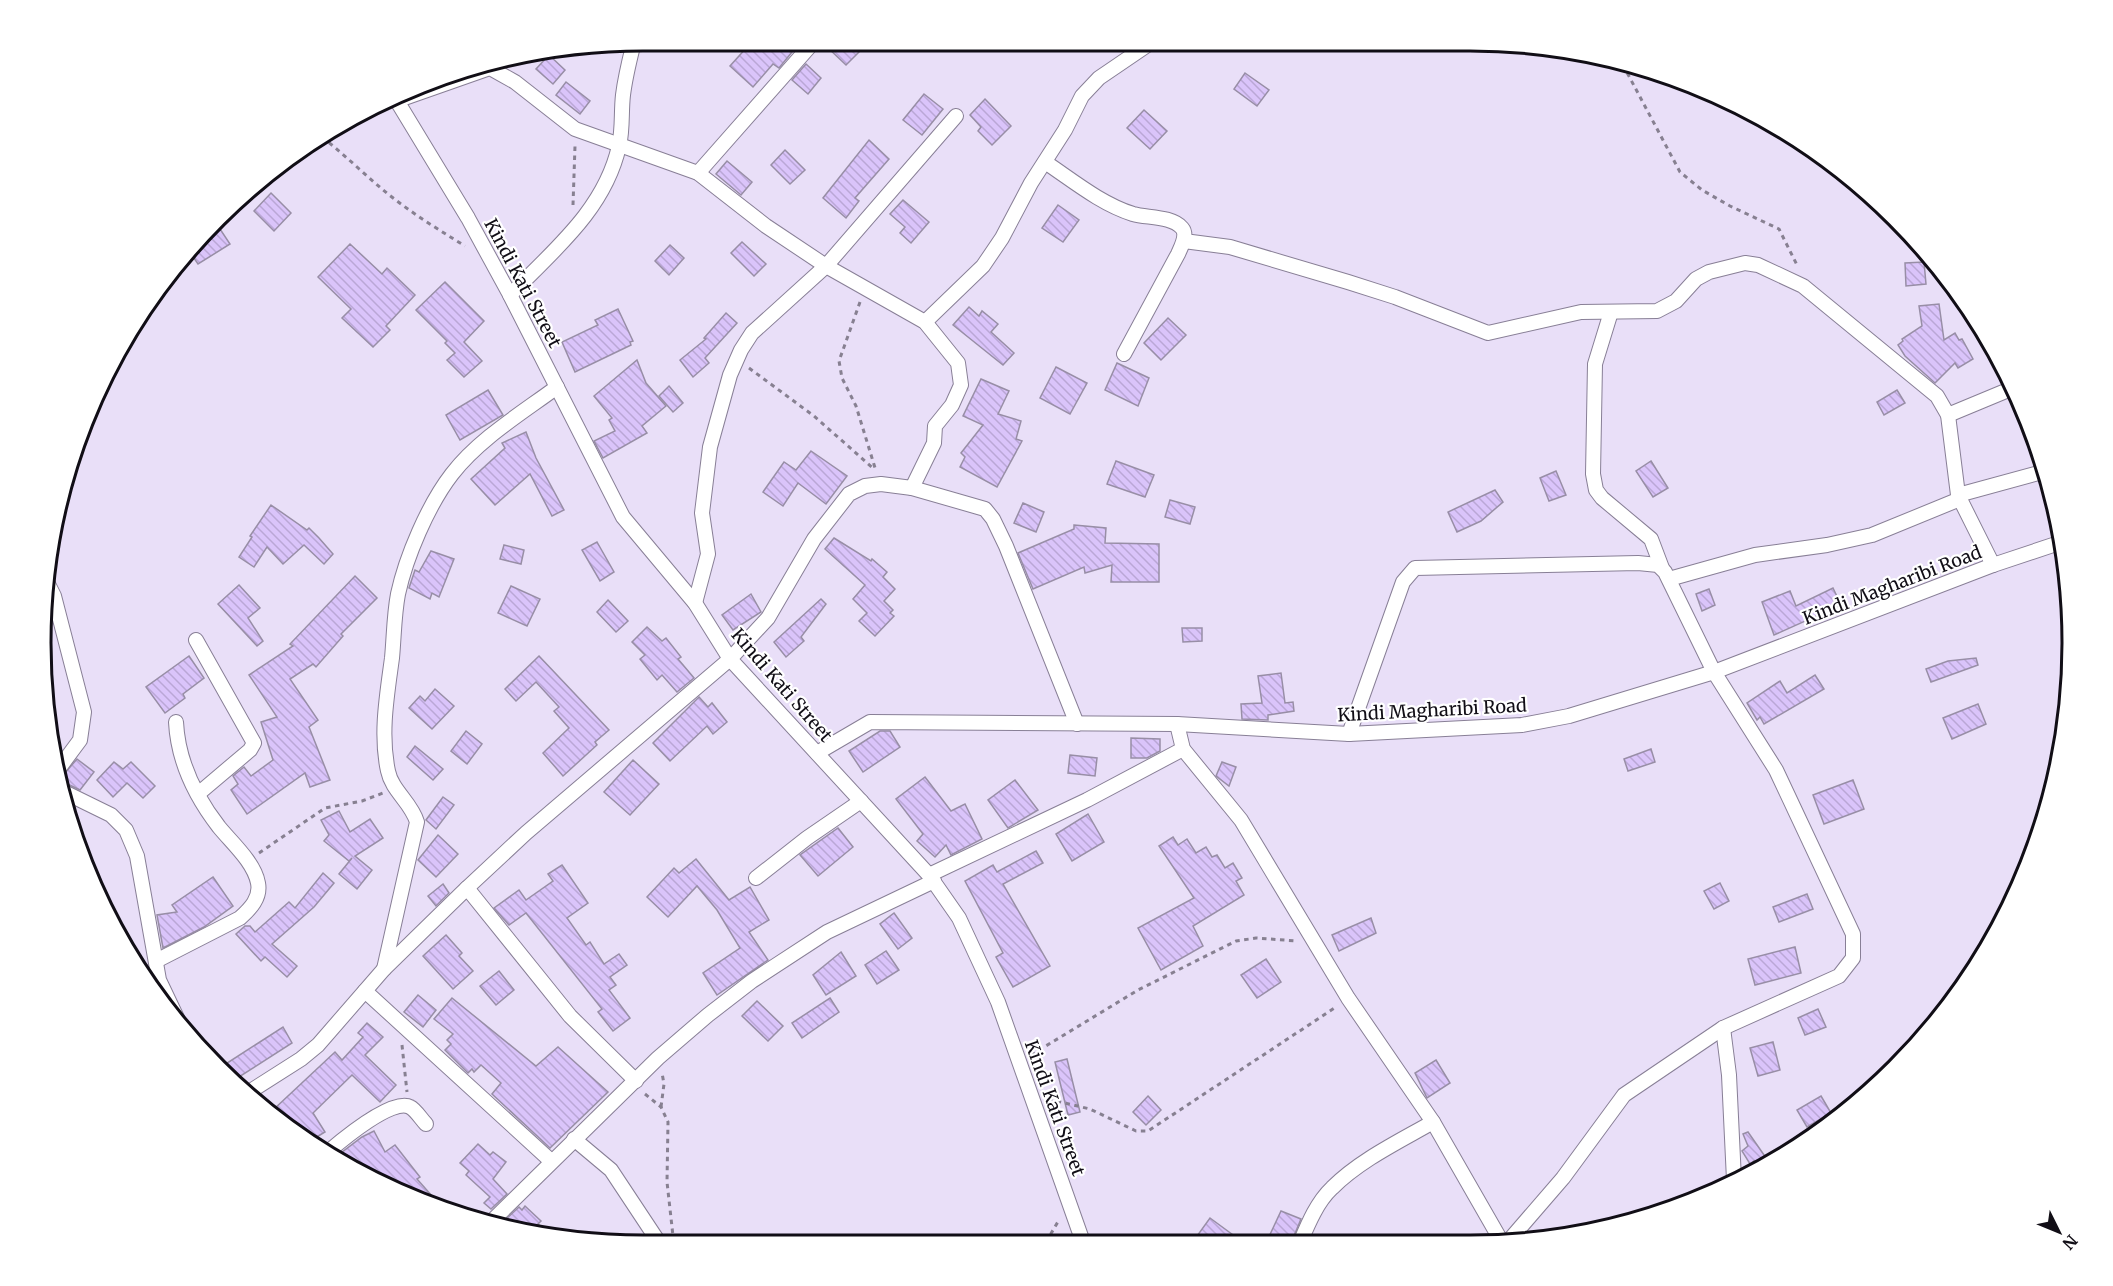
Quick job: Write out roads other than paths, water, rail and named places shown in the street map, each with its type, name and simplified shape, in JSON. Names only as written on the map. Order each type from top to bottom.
[{"type":"street","points":[[510,295],[572,232],[591,210],[606,185],[620,143],[623,94],[632,51]]},
{"type":"street","points":[[698,173],[806,51]]},
{"type":"street","points":[[925,322],[983,266],[1002,238],[1065,130],[1082,96],[1098,78],[1138,51]]},
{"type":"street","points":[[498,69],[575,129],[620,143],[698,173],[766,226],[826,266],[925,322],[958,363],[961,385],[952,405],[935,426],[934,443],[912,488]]},
{"type":"street","name":"Kindi Kati Street","points":[[399,104],[510,295],[623,517],[695,603],[730,658],[931,878],[959,918],[978,954],[1019,1061],[1080,1235]]},
{"type":"street","points":[[695,603],[708,554],[702,513],[710,447],[730,375],[737,359],[752,333],[826,266],[956,116]]},
{"type":"street","points":[[1045,162],[1117,207],[1177,224],[1184,232],[1184,241],[1124,354]]},
{"type":"street","points":[[1184,241],[1230,247],[1348,282],[1395,297],[1488,333],[1581,312],[1657,310],[1676,301],[1702,275],[1745,263],[1758,265],[1803,286],[1937,396],[1948,415],[1959,497],[1993,565]]},
{"type":"street","points":[[1513,1234],[1563,1178],[1624,1095],[1723,1028],[1839,976],[1847,969],[1855,949],[1854,934],[1776,770],[1714,672],[1665,573],[1651,539],[1602,498],[1596,490],[1593,474],[1595,364],[1611,312]]},
{"type":"street","points":[[384,969],[417,822],[414,812],[395,788],[388,773],[385,748],[386,704],[398,597],[405,567],[437,497],[452,473],[507,424],[557,387]]},
{"type":"street","points":[[1948,415],[2006,391]]},
{"type":"street","points":[[1349,734],[1403,582],[1415,568],[1638,563],[1665,573],[1872,535],[1959,497],[2037,474]]},
{"type":"street","points":[[257,1091],[318,1045],[384,969],[526,833],[730,658],[768,618],[814,538],[849,494],[865,486],[881,484],[912,488],[985,509],[993,519],[1077,724]]},
{"type":"street","name":"Kindi Magharibi Road","points":[[817,753],[870,722],[1176,724],[1349,734],[1522,725],[1569,716],[1714,672],[1993,565],[2054,545]]},
{"type":"street","points":[[53,594],[84,712],[80,740],[63,763]]},
{"type":"street","points":[[196,640],[254,743],[250,750],[198,794]]},
{"type":"street","points":[[156,961],[227,927],[250,909],[259,891],[258,881],[247,860],[218,825],[198,794],[180,757],[176,722]]},
{"type":"street","points":[[1176,724],[1183,749],[1241,820],[1348,998],[1433,1122],[1498,1234]]},
{"type":"street","points":[[496,1217],[658,1058],[752,981],[827,932],[1183,749]]},
{"type":"street","points":[[71,795],[111,815],[126,830],[138,856],[159,980],[164,990]]},
{"type":"street","points":[[756,878],[807,838],[861,801]]},
{"type":"street","points":[[467,888],[570,1016],[634,1083]]},
{"type":"street","points":[[365,991],[551,1161]]},
{"type":"street","points":[[1723,1028],[1729,1075],[1734,1173]]},
{"type":"street","points":[[333,1147],[382,1113],[400,1105],[409,1106],[426,1124]]},
{"type":"street","points":[[1304,1235],[1319,1205],[1333,1187],[1376,1156],[1433,1122]]},
{"type":"street","points":[[574,1139],[611,1170],[654,1235]]}]
